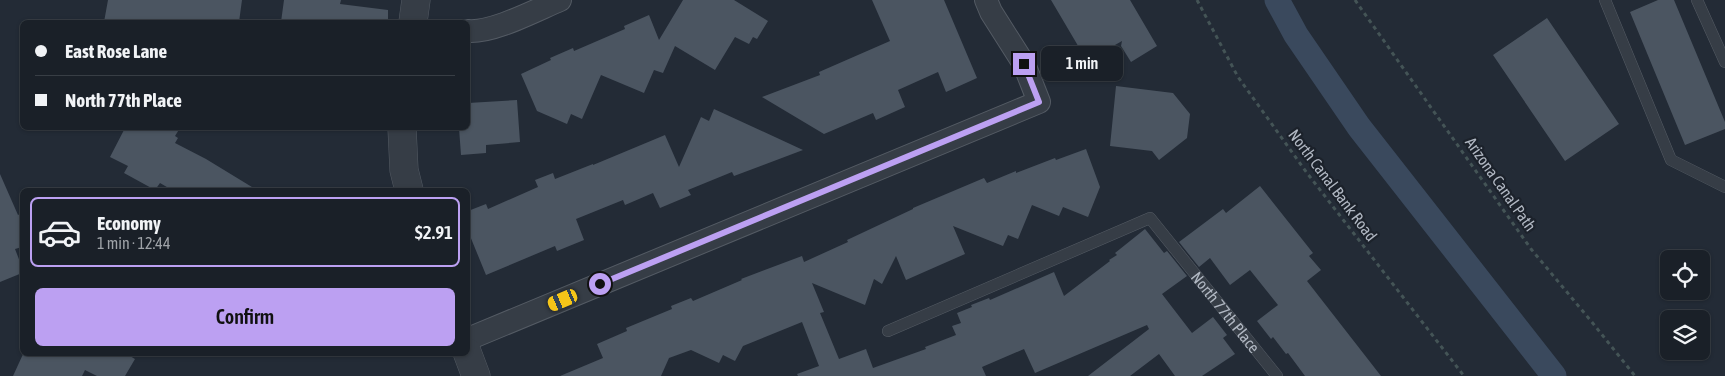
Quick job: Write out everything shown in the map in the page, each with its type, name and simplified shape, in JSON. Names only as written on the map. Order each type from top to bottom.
[{"type":"street","points":[[413,20],[416,0]]},
{"type":"street","points":[[470,31],[492,28],[560,0]]},
{"type":"street","points":[[470,338],[1039,102],[1024,64],[986,0]]},
{"type":"street","points":[[402,130],[404,170],[408,188]]},
{"type":"street","points":[[468,356],[476,376]]},
{"type":"lane","points":[[1605,0],[1671,160],[1725,186]]},
{"type":"lane","points":[[1696,0],[1725,62]]},
{"type":"lane","name":"North 77th Place","points":[[888,331],[1150,218],[1277,376]]},
{"type":"path","name":"North Canal Bank Road","points":[[1197,0],[1238,77],[1307,173],[1464,376]]},
{"type":"path","name":"Arizona Canal Path","points":[[1355,0],[1531,249],[1635,376]]},
{"type":"building","points":[[108,0],[242,0],[239,20],[104,20]]},
{"type":"building","points":[[284,0],[341,0],[340,4],[388,10],[388,20],[281,20]]},
{"type":"building","points":[[683,0],[734,0],[768,21],[757,39],[753,37],[749,44],[735,37],[715,70],[675,46],[663,73],[654,70],[644,93],[601,75],[582,119],[571,114],[567,124],[537,111],[521,74],[573,48],[574,51],[625,29],[624,26],[649,15],[659,40]]},
{"type":"building","points":[[872,0],[944,0],[977,78],[946,92],[938,72],[898,90],[905,107],[876,120],[873,113],[824,134],[762,97],[820,75],[819,72],[890,41]]},
{"type":"building","points":[[1051,0],[1130,0],[1157,46],[1131,62],[1121,46],[1122,41],[1087,61]]},
{"type":"building","points":[[1658,0],[1674,0],[1725,122],[1725,129],[1685,145],[1630,12]]},
{"type":"building","points":[[1547,18],[1619,124],[1565,161],[1493,55]]},
{"type":"building","points":[[1116,86],[1173,93],[1190,114],[1187,138],[1159,160],[1152,151],[1110,146]]},
{"type":"building","points":[[517,100],[520,142],[486,145],[486,153],[461,155],[459,130],[470,130],[470,103]]},
{"type":"building","points":[[714,109],[803,150],[734,176],[732,172],[688,190],[691,195],[660,208],[653,193],[625,205],[623,200],[576,219],[584,240],[557,251],[555,246],[486,275],[470,236],[470,210],[486,204],[488,209],[538,187],[535,180],[553,173],[555,179],[665,135],[679,167],[701,117],[709,121]]},
{"type":"building","points":[[124,130],[179,130],[175,136],[178,138],[175,143],[254,188],[169,188],[160,183],[156,188],[151,188],[124,173],[128,166],[110,157]]},
{"type":"building","points":[[1086,149],[1100,187],[1088,217],[1063,207],[1059,216],[1032,205],[1018,239],[1008,235],[1003,246],[953,226],[965,254],[906,280],[896,256],[882,284],[874,279],[865,305],[812,283],[824,312],[820,313],[839,359],[866,349],[873,368],[926,349],[925,347],[956,335],[952,326],[961,323],[957,313],[972,307],[971,305],[989,298],[990,300],[1054,272],[1064,296],[1110,261],[1117,255],[1115,253],[1145,229],[1164,253],[1167,251],[1187,276],[1162,294],[1192,333],[1213,317],[1227,335],[1223,338],[1235,354],[1202,376],[1175,376],[1159,354],[1130,376],[1088,376],[1149,329],[1147,325],[1035,373],[1024,349],[982,367],[986,376],[798,376],[797,374],[819,366],[802,322],[743,346],[735,361],[723,355],[719,363],[691,350],[669,358],[661,376],[560,376],[603,358],[597,344],[627,331],[626,328],[672,309],[671,306],[691,298],[693,301],[741,279],[802,256],[804,262],[848,242],[847,240],[913,208],[984,178],[987,183],[1016,171],[1016,173],[1055,158],[1056,160]]},
{"type":"building","points":[[0,174],[18,215],[20,214],[20,248],[15,249],[20,262],[20,274],[0,282]]},
{"type":"building","points":[[1260,186],[1313,253],[1309,256],[1321,270],[1307,281],[1381,376],[1305,376],[1288,353],[1286,354],[1273,337],[1271,339],[1257,321],[1278,305],[1250,270],[1230,285],[1210,258],[1199,267],[1179,242],[1223,209],[1226,213]]},
{"type":"building","points":[[22,356],[130,356],[135,359],[125,376],[97,376],[85,370],[82,376],[13,376]]},
{"type":"waterway","points":[[1277,0],[1296,35],[1359,127],[1554,376]]},
{"type":"route","points":[[600,284],[1039,102],[1024,64]]}]
